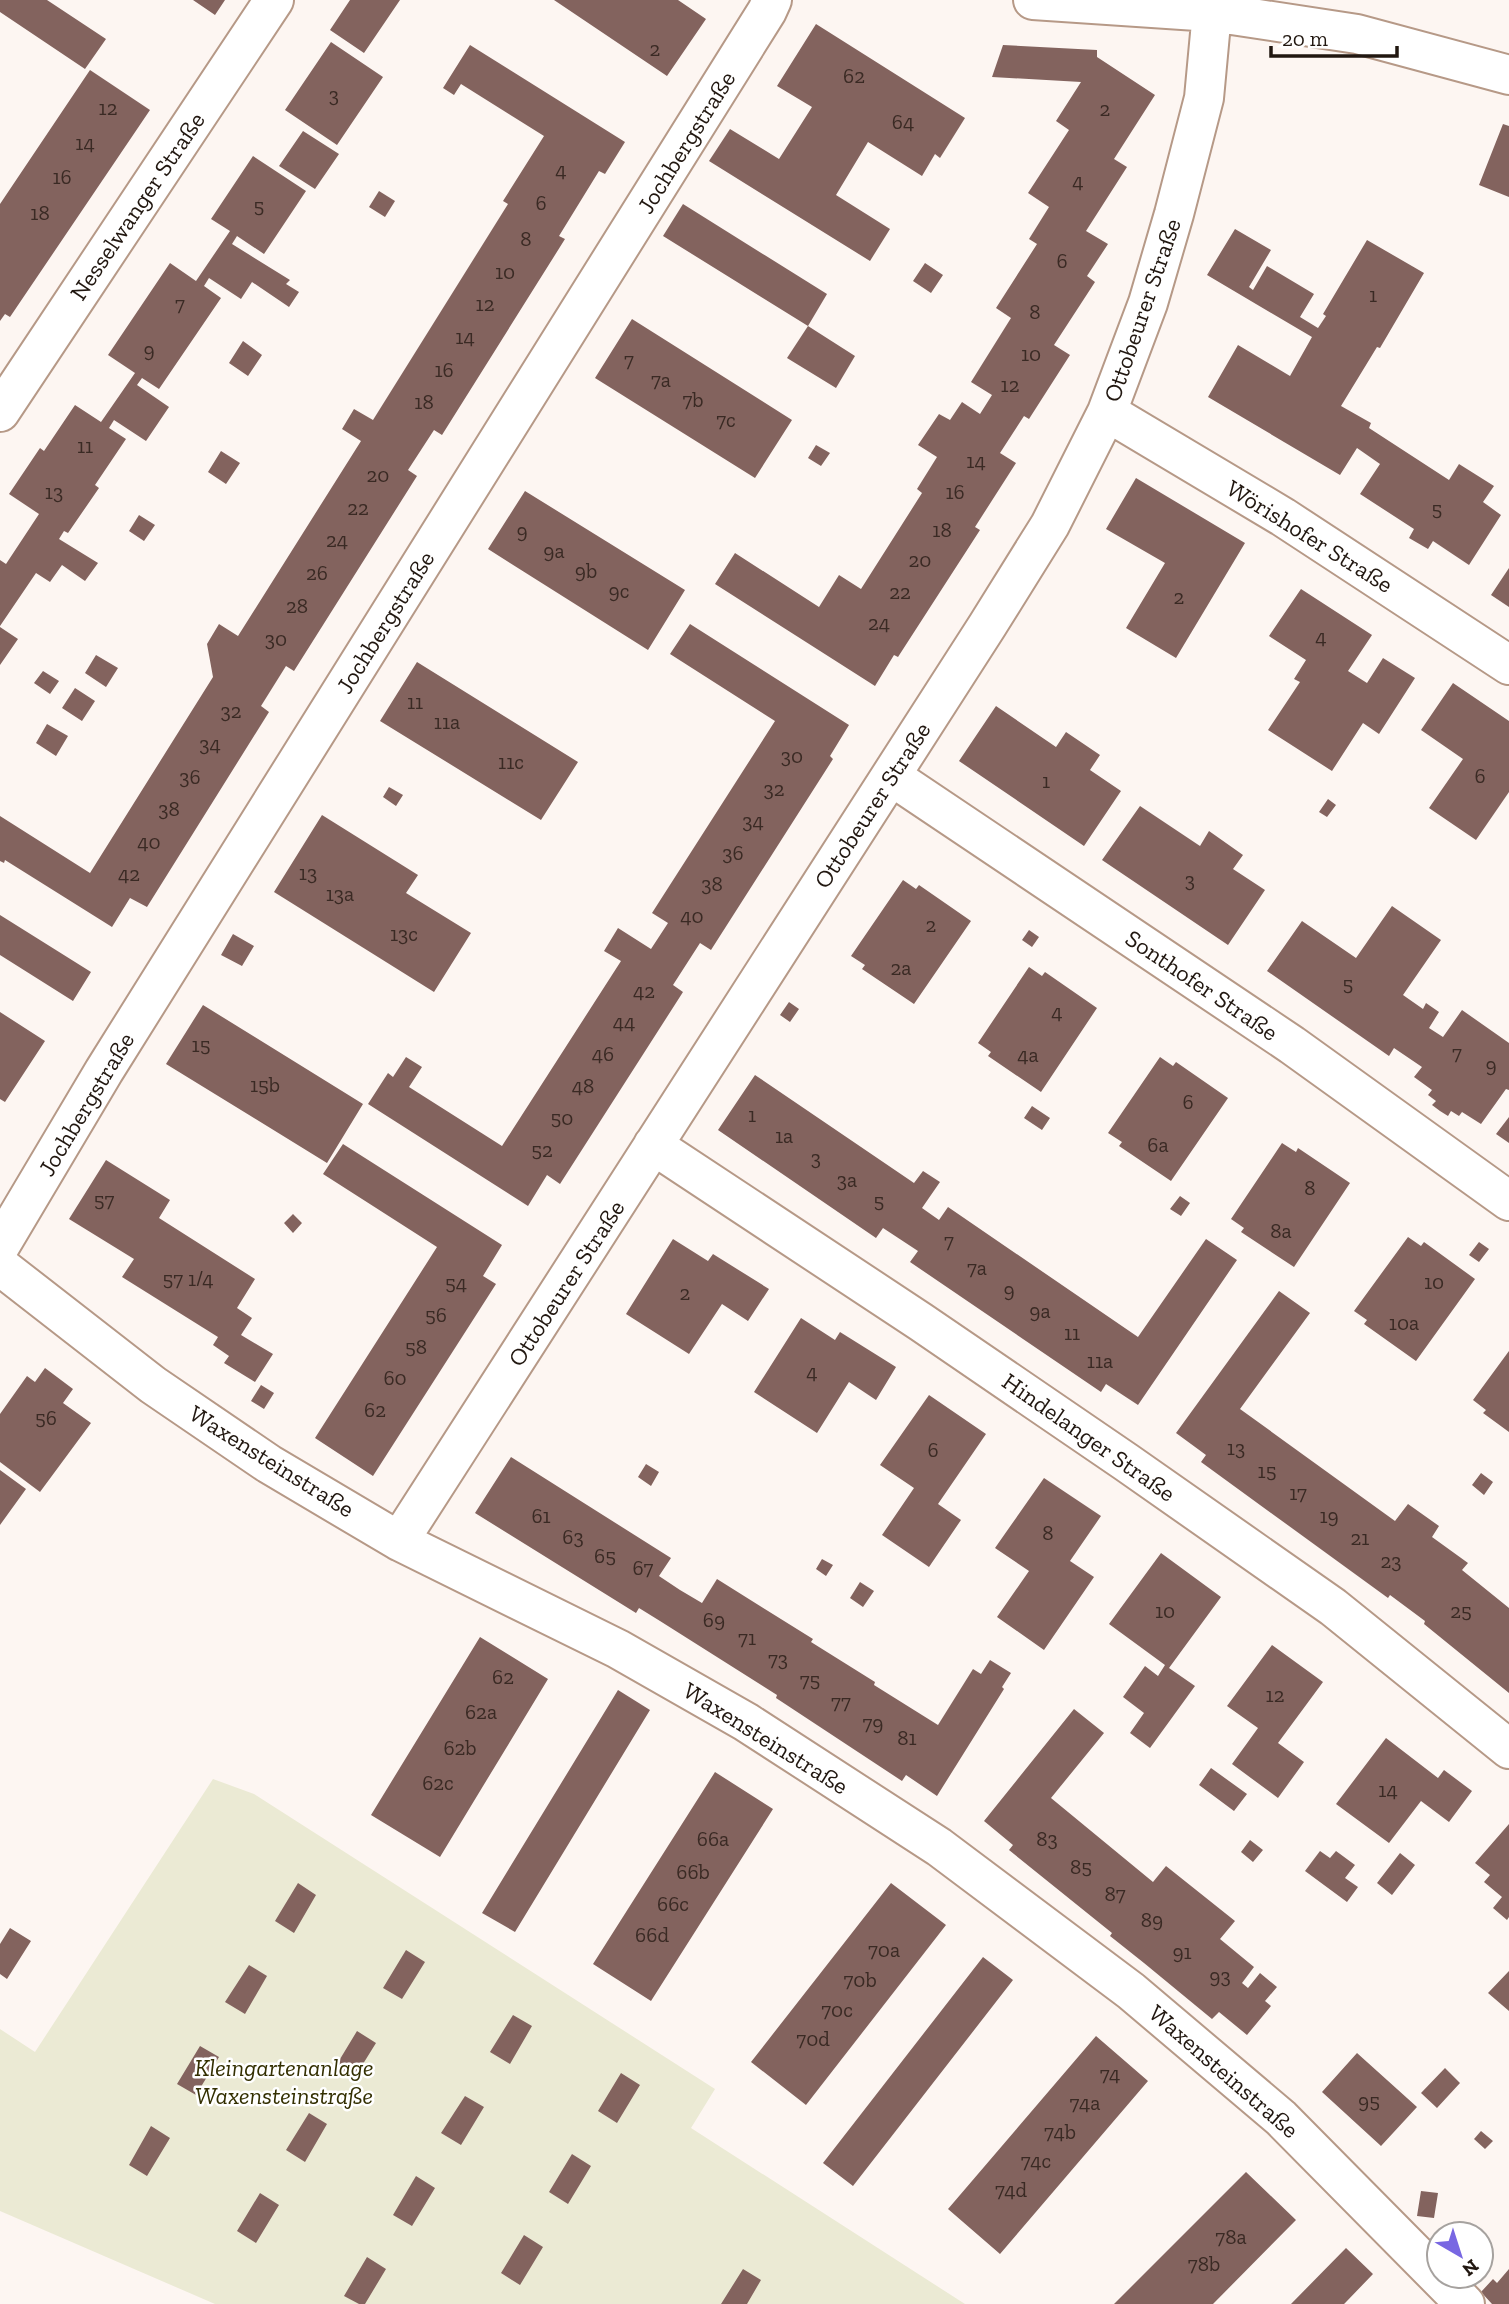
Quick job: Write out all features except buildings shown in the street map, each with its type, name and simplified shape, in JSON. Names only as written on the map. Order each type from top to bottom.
[{"type":"street","name":"Nesselwanger Straße","points":[[0,412],[274,0]]},
{"type":"street","name":"Jochbergstraße","points":[[0,1246],[111,1061],[772,0]]},
{"type":"street","points":[[1033,0],[1212,12],[1357,34],[1509,75]]},
{"type":"street","name":"Ottobeurer Straße","points":[[399,1541],[1050,525],[1107,412],[1148,303],[1204,98],[1212,12]]},
{"type":"street","name":"Wörishofer Straße","points":[[1107,412],[1283,517],[1509,665]]},
{"type":"street","name":"Sonthofer Straße","points":[[891,776],[1292,1045],[1509,1201]]},
{"type":"street","name":"Hindelanger Straße","points":[[653,1145],[922,1322],[1333,1607],[1509,1749]]},
{"type":"street","name":"Waxensteinstraße","points":[[0,1266],[153,1385],[269,1464],[399,1541],[629,1655],[746,1722],[939,1847],[1131,1991],[1281,2118],[1465,2304]]},
{"type":"green space","name":"Kleingartenanlage Waxensteinstraße","points":[[213,1779],[254,1794],[715,2089],[691,2128],[965,2304],[215,2304],[0,2211],[0,2029],[35,2052]]}]
